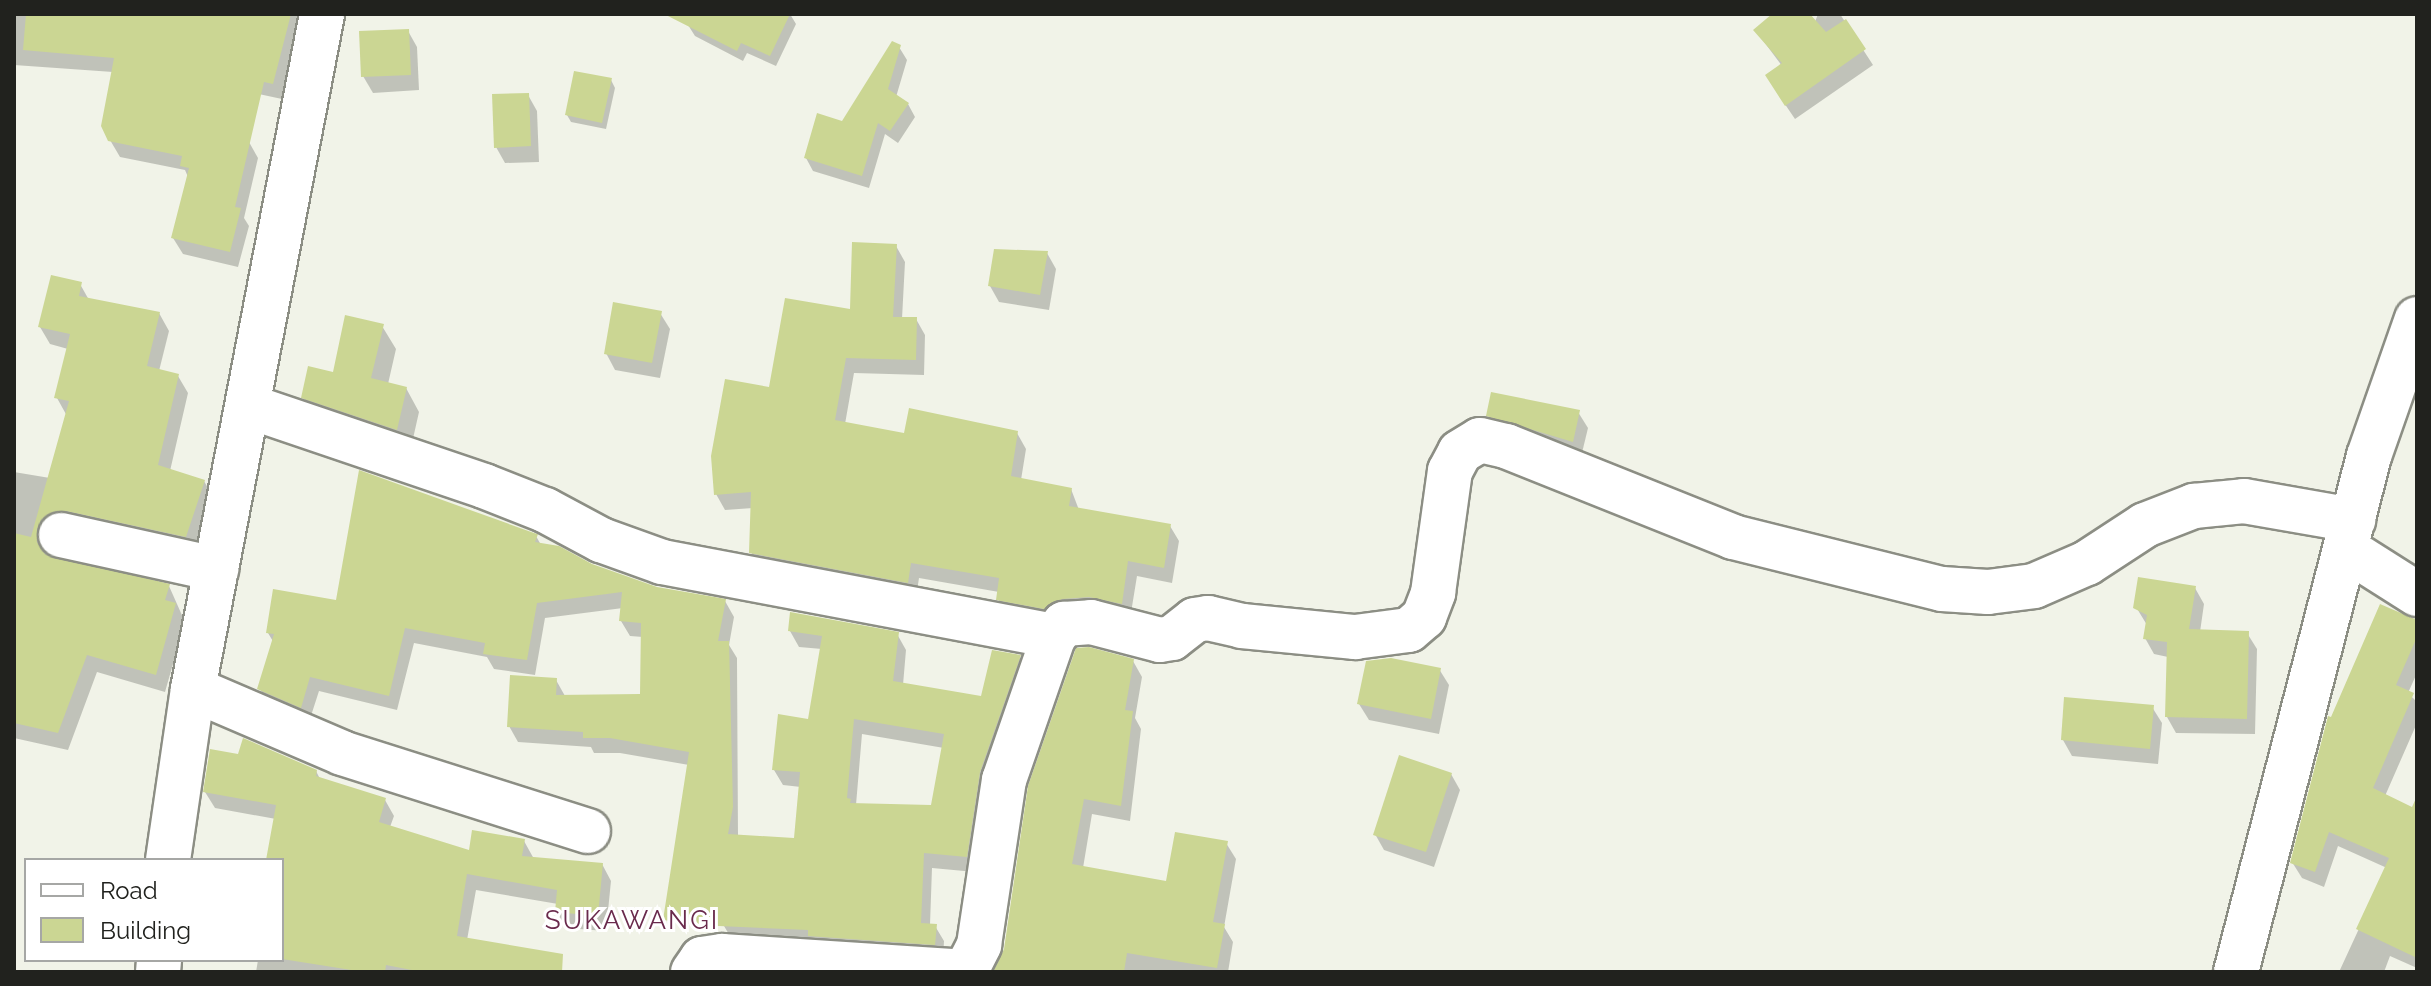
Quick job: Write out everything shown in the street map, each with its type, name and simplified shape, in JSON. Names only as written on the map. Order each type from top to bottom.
[{"type":"street","points":[[168,858],[193,689],[322,14]]},
{"type":"street","points":[[2236,972],[2350,534],[2406,382],[2417,319]]},
{"type":"street","points":[[248,406],[484,486],[545,510],[601,540],[662,562],[1054,636]]},
{"type":"street","points":[[693,972],[702,959],[722,956],[956,971],[968,967],[979,945],[1004,780],[1054,636],[1064,624],[1076,621],[1160,640],[1172,638],[1195,620],[1208,618],[1242,626],[1355,637],[1409,630],[1424,617],[1433,593],[1450,471],[1460,452],[1480,440],[1506,446],[1733,537],[1942,589],[1988,592],[2034,586],[2087,563],[2145,525],[2194,506],[2244,501],[2350,534],[2417,594]]},
{"type":"street","points":[[61,535],[216,569]]},
{"type":"street","points":[[193,689],[342,753],[588,831]]},
{"type":"building","points":[[26,14],[291,14],[273,84],[264,82],[235,207],[241,208],[230,252],[171,238],[189,168],[180,166],[182,156],[108,141],[101,126],[114,58],[23,50]]},
{"type":"building","points":[[664,14],[790,14],[770,56],[741,43],[737,51]]},
{"type":"building","points":[[1772,14],[1810,14],[1826,32],[1846,19],[1866,49],[1785,106],[1765,75],[1782,63],[1753,30]]},
{"type":"building","points":[[409,29],[411,75],[361,77],[359,31]]},
{"type":"building","points":[[892,41],[901,45],[888,89],[909,103],[890,131],[878,123],[862,176],[804,158],[817,113],[842,121]]},
{"type":"building","points":[[574,71],[612,78],[602,123],[565,115]]},
{"type":"building","points":[[529,93],[531,146],[494,148],[492,94]]},
{"type":"building","points":[[852,242],[897,244],[893,317],[917,317],[916,360],[846,358],[835,420],[904,433],[909,408],[1018,431],[1011,476],[1072,488],[1069,506],[1171,524],[1164,568],[1128,561],[1122,604],[1089,597],[1062,599],[1044,609],[996,600],[999,578],[911,563],[908,583],[749,553],[751,492],[714,495],[711,456],[725,379],[769,387],[785,298],[850,309]]},
{"type":"building","points":[[994,249],[1048,251],[1040,295],[988,286]]},
{"type":"building","points":[[51,275],[82,282],[79,296],[160,312],[147,366],[179,374],[158,465],[205,480],[186,537],[66,511],[53,512],[42,519],[37,529],[37,542],[45,554],[170,584],[165,600],[176,603],[156,675],[87,655],[58,733],[14,723],[14,533],[31,537],[69,401],[54,398],[70,334],[38,327]]},
{"type":"building","points":[[613,302],[662,311],[652,363],[604,354]]},
{"type":"building","points":[[345,315],[384,324],[371,378],[407,387],[397,430],[301,398],[308,366],[333,372]]},
{"type":"building","points":[[1491,392],[1580,410],[1573,442],[1486,416]]},
{"type":"building","points":[[359,470],[538,534],[535,542],[559,546],[592,564],[657,587],[726,599],[718,641],[729,641],[733,807],[728,834],[794,838],[800,772],[772,770],[778,714],[808,719],[822,636],[788,631],[790,612],[899,632],[893,681],[981,696],[992,650],[1021,655],[980,772],[967,857],[924,853],[921,923],[937,924],[935,945],[808,936],[808,930],[696,925],[663,920],[689,752],[610,738],[583,738],[583,732],[507,727],[510,675],[557,678],[556,695],[640,694],[641,623],[619,621],[622,592],[537,603],[527,660],[483,654],[485,643],[405,628],[389,696],[310,677],[301,708],[257,689],[274,634],[266,633],[273,589],[336,600]],"holes":[[[854,719],[944,734],[931,805],[850,803],[851,799],[847,798]]]},
{"type":"building","points":[[2138,577],[2196,586],[2189,629],[2249,631],[2247,719],[2165,717],[2167,642],[2143,639],[2147,615],[2133,608]]},
{"type":"building","points":[[2380,604],[2417,620],[2417,637],[2396,685],[2414,693],[2373,788],[2412,807],[2417,796],[2417,958],[2356,929],[2389,858],[2329,832],[2315,872],[2290,863],[2328,716],[2331,717]]},
{"type":"building","points":[[1089,647],[1134,659],[1125,710],[1133,711],[1121,806],[1084,799],[1072,864],[1166,881],[1175,832],[1228,841],[1213,922],[1225,924],[1217,968],[1127,953],[1124,972],[993,972],[1004,949],[1028,786],[1076,648]]},
{"type":"building","points":[[1391,658],[1441,668],[1431,719],[1357,704],[1366,661]]},
{"type":"building","points":[[2064,697],[2154,705],[2150,749],[2061,740]]},
{"type":"building","points":[[243,738],[317,770],[316,776],[386,798],[379,822],[469,850],[472,830],[525,839],[522,856],[603,863],[598,916],[555,912],[557,890],[467,874],[457,936],[563,954],[562,972],[422,972],[386,965],[385,972],[364,972],[284,959],[284,858],[266,858],[276,805],[203,792],[210,749],[238,754]]},
{"type":"building","points":[[1399,755],[1452,773],[1426,852],[1373,835]]},
{"type":"district","name":"SUKAWANGI","points":[[632,921]]}]
